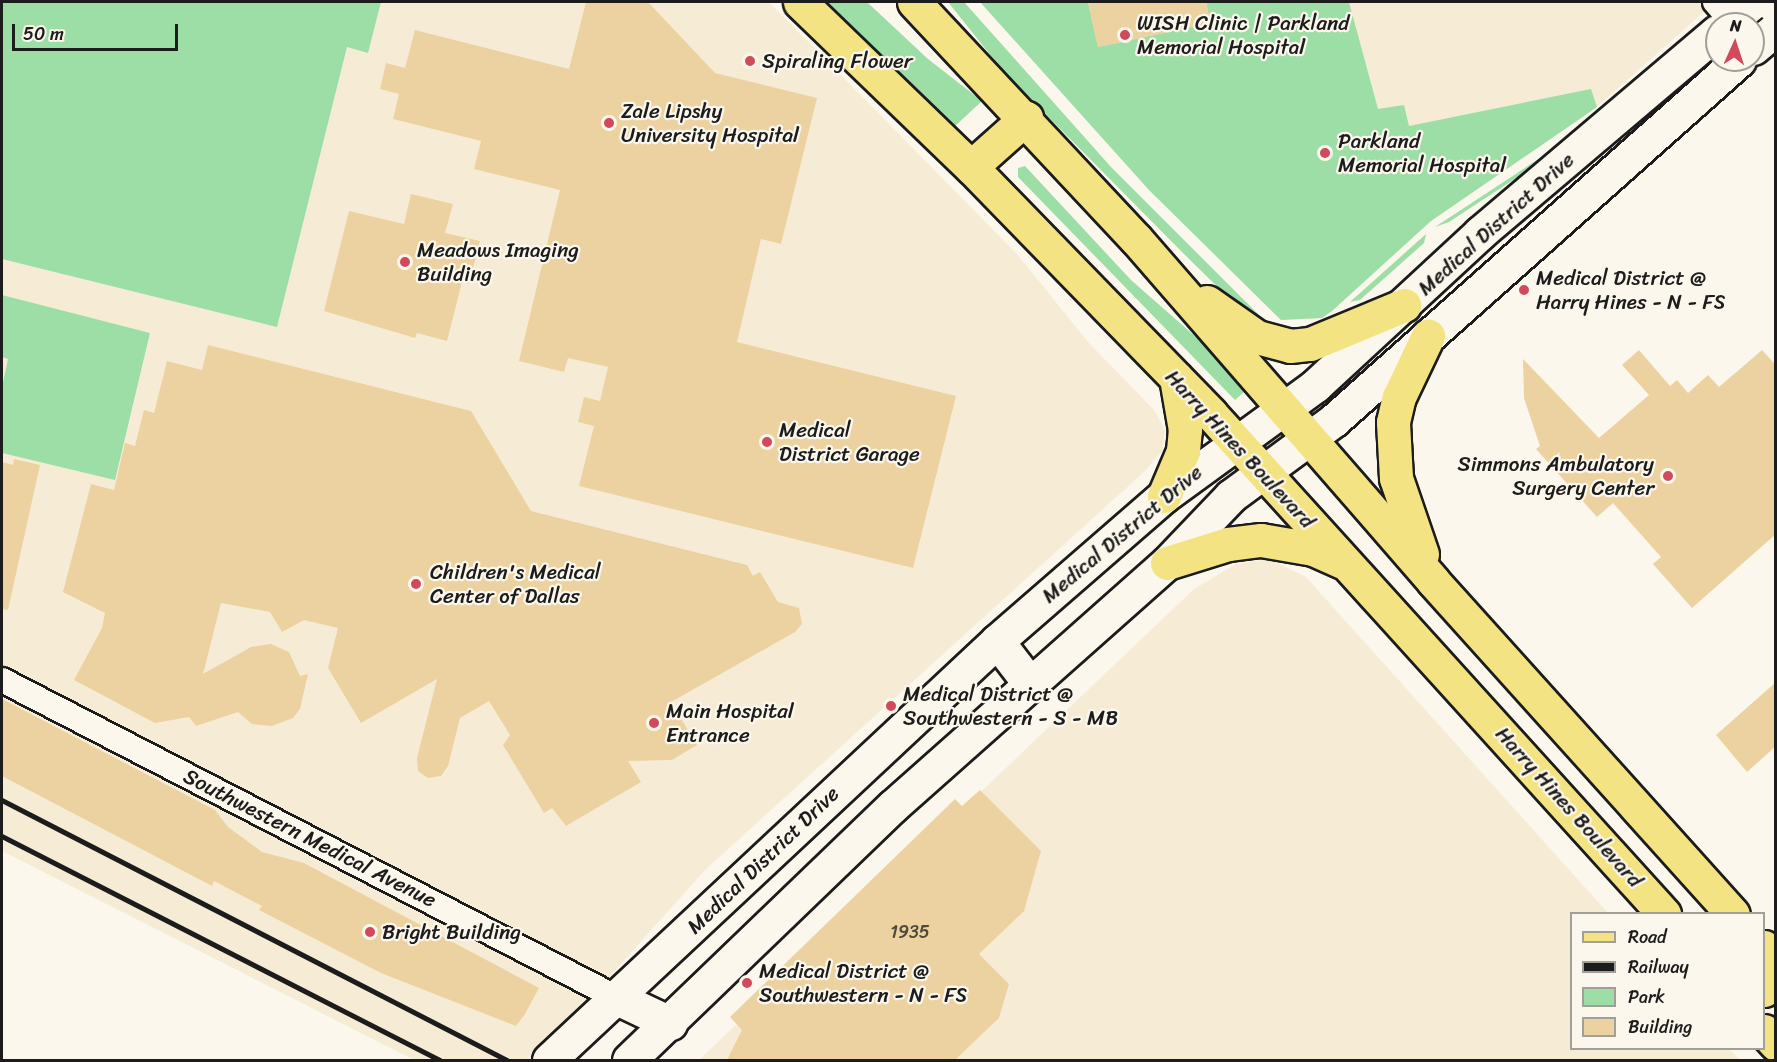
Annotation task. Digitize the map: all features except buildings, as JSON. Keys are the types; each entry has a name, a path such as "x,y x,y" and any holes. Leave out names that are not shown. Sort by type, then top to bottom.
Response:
{"main road":[{"name":"Harry Hines Boulevard","path":"800,2 971,167 1235,440 1344,563 1521,753 1662,912"},
{"path":"914,2 1026,118 1180,289 1312,437 1433,581 1731,912"},
{"name":"Medical District Drive","path":"549,1060 997,641 1164,496 1235,440 1316,385 1480,233 1705,58"},
{"name":"Medical District Drive","path":"629,1060 893,806 1167,563 1231,496 1312,437 1428,336 1705,65"},
{"path":"971,167 1026,118"},
{"path":"1180,289 1226,311 1257,337 1290,346 1310,344 1404,305"},
{"path":"1428,336 1399,397 1392,445 1405,509 1433,581"},
{"path":"1164,496 1178,472 1183,451 1185,430 1176,378"},
{"path":"1167,563 1228,544 1261,540 1313,549 1344,563"},
{"path":"997,641 1030,684"},
{"path":"1521,753 1559,721"},
{"path":"1765,948 1776,961"},
{"path":"1765,989 1776,975"},
{"path":"617,998 670,1023"},
{"path":"1765,1032 1776,1044"}],"street":[{"path":"1764,2 1776,14"},
{"name":"Southwestern Medical Avenue","path":"2,680 617,998"}],"shaded area":[{"path":"2,2 769,2 1017,254 1089,343 1155,411 1165,430 1162,451 1145,471 705,870 535,1060 414,1060 2,851"},
{"name":"Parkland Memorial Hospital","path":"980,2 1715,2 1597,107 1431,221 1332,311 1322,318 1281,320 1149,190"},
{"path":"1269,559 1306,577 1607,912 1570,912 1570,1050 1730,1050 1740,1060 699,1060 1194,589 1236,564"}],"green space":[{"path":"2,2 381,2 368,53 347,47 277,327 2,259"},
{"path":"826,2 867,2 928,59 982,101 954,127"},
{"path":"948,2 964,2 1111,167 1274,330 1244,313 1182,252 1004,72"},
{"name":"Parkland Memorial Hospital","path":"980,2 1088,2 1098,47 1210,23 1206,2 1349,2 1378,109 1404,105 1409,126 1591,89 1597,107 1431,221 1322,318 1281,320 1149,190"},
{"path":"1559,150 1449,222 1435,227 1549,152"},
{"path":"1025,166 1131,280 1197,338 1244,392 1235,400 1018,177 1018,168"},
{"path":"1426,234 1424,243 1360,300 1350,302"},
{"path":"2,295 150,333 115,480 2,453 2,387 8,359 2,357"}],"railway":[{"path":"2,800 507,1060"},
{"path":"2,836 440,1060"}],"place":[{"name":"WISH Clinic | Parkland Memorial Hospital","path":"1125,35"},
{"name":"Spiraling Flower","path":"750,61"},
{"name":"Zale Lipshy University Hospital","path":"609,123"},
{"name":"Parkland Memorial Hospital","path":"1325,153"},
{"name":"Meadows Imaging Building","path":"405,262"},
{"name":"Medical District @ Harry Hines - N - FS","path":"1524,290"},
{"name":"Medical District Garage","path":"767,442"},
{"name":"Simmons Ambulatory Surgery Center","path":"1668,476"},
{"name":"Children's Medical Center of Dallas","path":"416,584"},
{"name":"Medical District @ Southwestern - S - MB","path":"891,706"},
{"name":"Main Hospital Entrance","path":"654,723"},
{"name":"Bright Building","path":"370,932"},
{"name":"Medical District @ Southwestern - N - FS","path":"747,983"}]}
